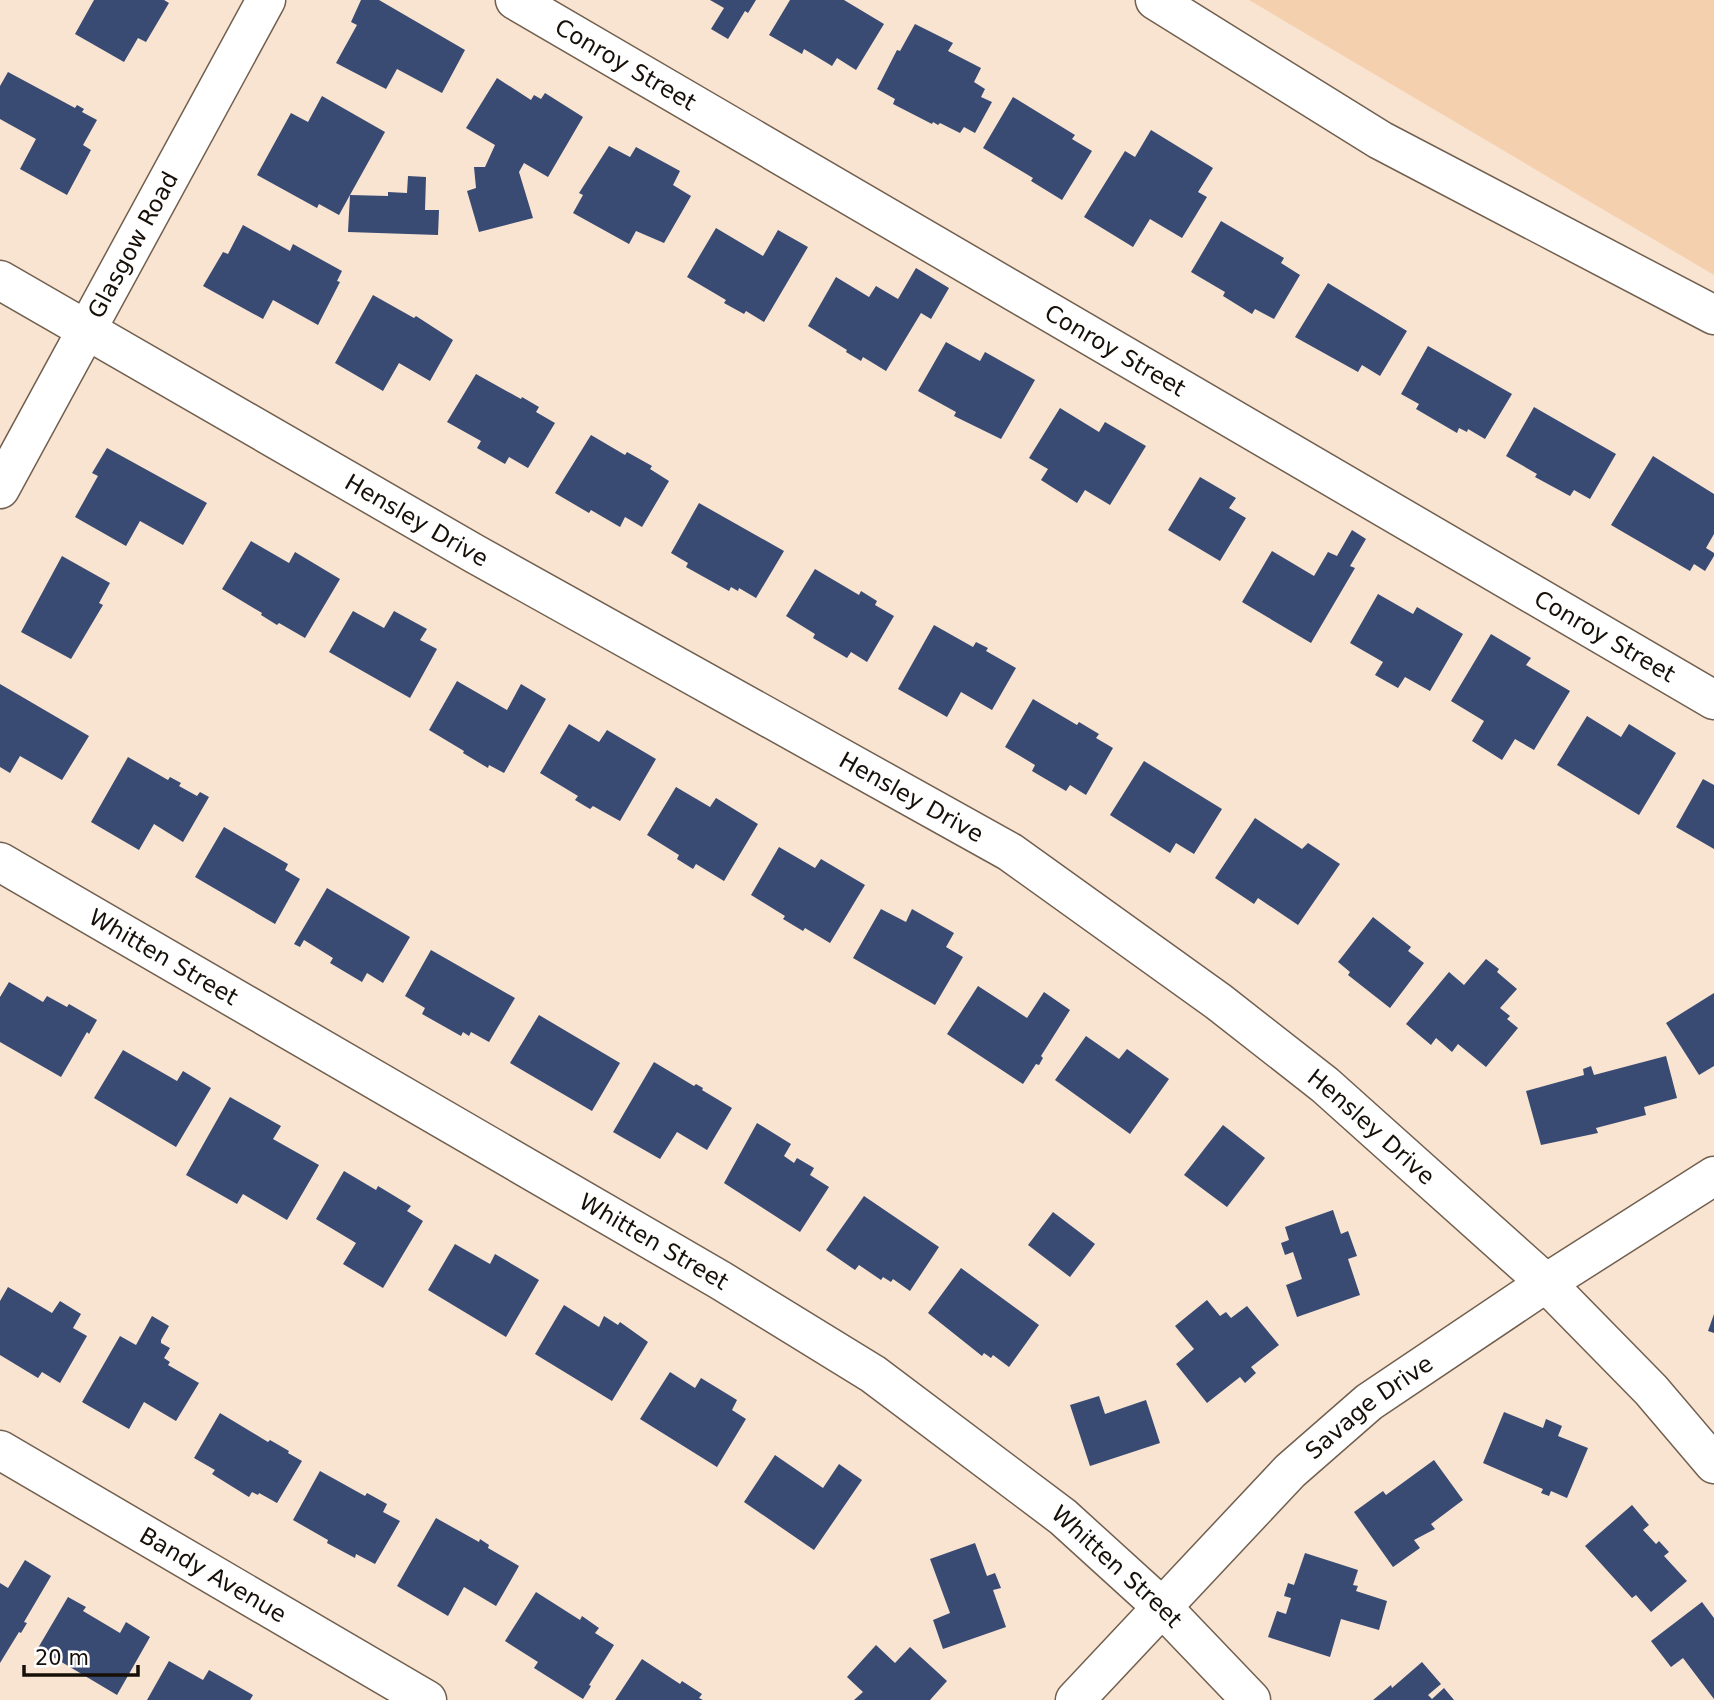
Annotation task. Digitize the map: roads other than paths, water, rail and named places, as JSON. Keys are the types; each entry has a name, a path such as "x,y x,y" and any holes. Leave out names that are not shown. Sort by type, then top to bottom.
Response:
{"street":[{"name":"Glasgow Road","path":"0,489 266,0"},
{"name":"Conroy Street","path":"515,0 1714,700"},
{"path":"1155,0 1380,140 1714,315"},
{"name":"Hensley Drive","path":"0,280 475,554 1010,852 1219,1002 1325,1084 1546,1283 1651,1390 1714,1464"},
{"name":"Whitten Street","path":"0,862 708,1273 873,1374 1063,1517 1162,1607 1251,1700"},
{"name":"Savage Drive","path":"1075,1700 1290,1471 1369,1402 1546,1283 1714,1176"},
{"name":"Bandy Avenue","path":"0,1450 427,1700"}]}
